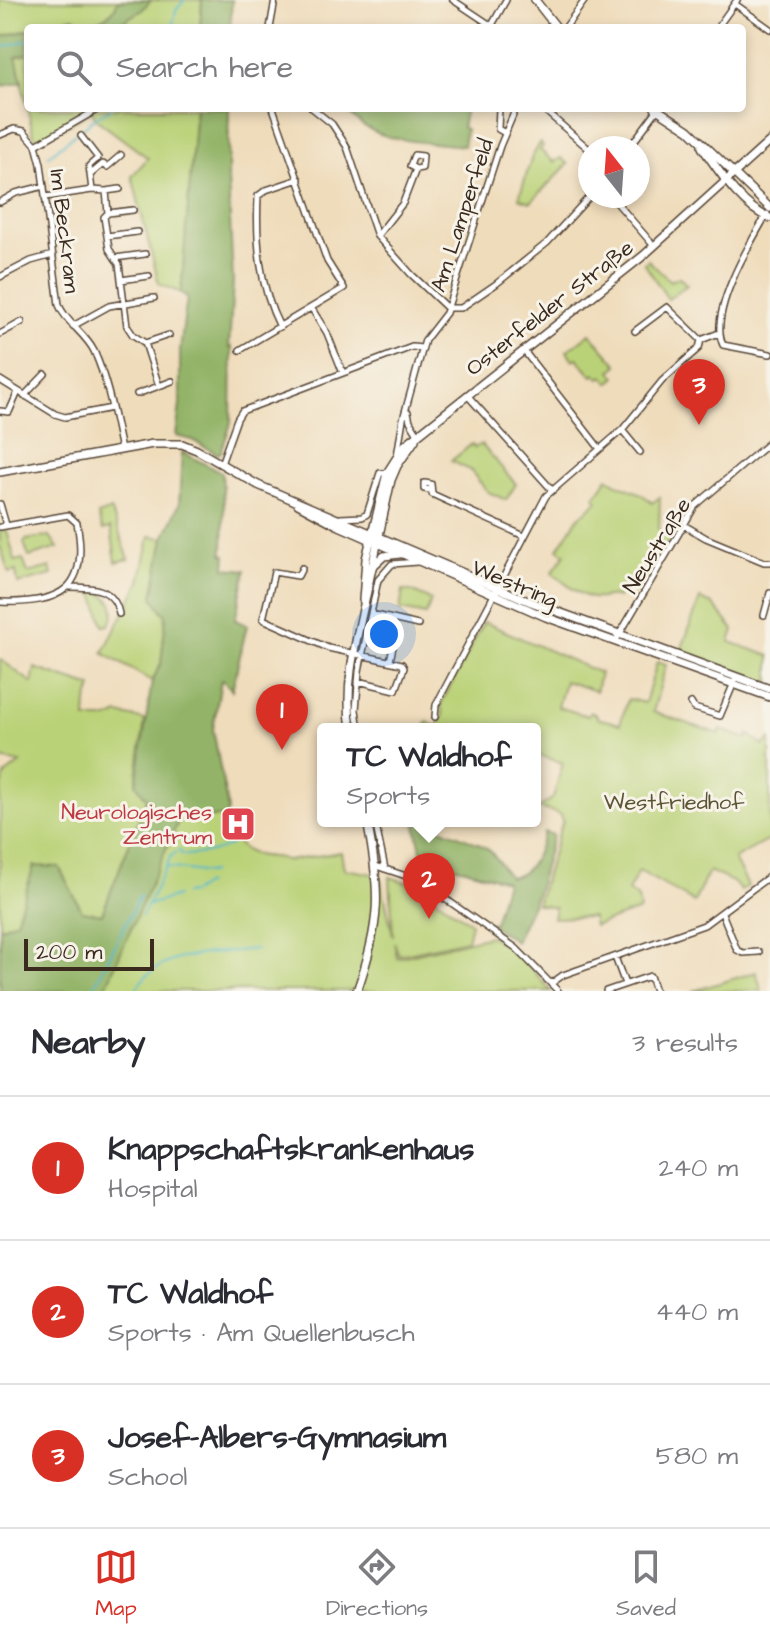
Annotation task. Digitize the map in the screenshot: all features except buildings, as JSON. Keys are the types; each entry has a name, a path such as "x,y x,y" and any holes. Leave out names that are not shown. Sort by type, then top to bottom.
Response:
{"main road":[{"path":"535,0 554,24"},
{"path":"663,112 691,132 730,178 769,213"},
{"name":"Osterfelder Straße","path":"363,600 370,578 378,512 387,473 405,445 654,246 770,141"},
{"name":"Osterfelder Straße","path":"351,723 348,681 358,654 364,572 397,466 418,434"},
{"name":"Westring","path":"121,450 153,444 182,444 252,482 546,617 617,638 770,697"},
{"path":"0,472 121,450"},
{"name":"Westring","path":"289,499 355,525 421,563 495,591"},
{"path":"355,525 367,522 378,512"},
{"path":"371,568 384,556 402,554"},
{"name":"Westring","path":"734,681 770,689"},
{"path":"357,991 373,943 378,904 380,867 369,827"}],"street":[{"path":"271,24 275,0"},
{"path":"453,0 489,24"},
{"path":"495,24 506,0"},
{"path":"568,24 585,0"},
{"path":"720,24 736,2 770,29"},
{"name":"Im Beckram","path":"36,145 93,112"},
{"path":"240,350 344,288 327,261 274,112"},
{"path":"317,112 332,124 347,147 377,236 447,308 461,308 496,284 547,243 579,208"},
{"name":"Am Lamperfeld","path":"499,112 498,129 505,133"},
{"name":"Am Lamperfeld","path":"422,348 444,317 514,112"},
{"path":"547,112 578,140"},
{"path":"637,136 654,112"},
{"name":"Im Beckram","path":"0,135 20,129 36,145 46,197 59,305 92,348 112,408 121,450"},
{"path":"81,136 107,167 121,155"},
{"path":"92,190 89,166 98,158"},
{"path":"90,174 103,164"},
{"path":"377,236 399,211 416,169"},
{"path":"280,327 269,306 262,282 258,196 266,190 299,179"},
{"path":"0,202 16,193 44,186"},
{"path":"46,197 120,189"},
{"path":"106,191 108,213"},
{"path":"621,208 654,246"},
{"path":"133,210 108,213 104,217 109,249 121,280 129,331 145,343 159,386"},
{"path":"769,213 741,263 719,320 719,333 725,347 770,354"},
{"path":"107,236 137,232"},
{"path":"115,258 145,254"},
{"path":"0,277 31,261 53,255"},
{"path":"121,280 149,276"},
{"path":"73,326 109,306 154,298"},
{"path":"635,331 667,307 701,340"},
{"path":"312,309 327,333 343,373"},
{"path":"0,334 22,322"},
{"path":"701,340 719,333"},
{"path":"145,343 169,335"},
{"path":"435,717 436,705 524,536 552,490 622,430 662,381 699,348 701,340"},
{"path":"219,463 242,411 412,347 422,348 396,450 397,457"},
{"path":"524,351 600,449"},
{"path":"0,411 9,412 21,394 45,374"},
{"path":"0,380 65,417 112,408"},
{"path":"137,394 172,381"},
{"path":"467,395 552,490"},
{"path":"408,411 418,434"},
{"path":"622,430 640,452"},
{"name":"Neustraße","path":"617,638 695,506 770,442"},
{"name":"Osterfelder Straße","path":"340,518 367,514 378,476 381,472 387,473"},
{"path":"430,490 432,494 524,536"},
{"path":"0,504 3,526 63,515 73,517 79,534 79,560 69,587"},
{"path":"682,524 706,538 770,562"},
{"path":"377,587 380,576 392,564 404,561 421,563"},
{"path":"302,568 298,576 274,572 263,619 328,648 402,664 404,668 396,690 358,681"},
{"path":"370,578 377,587"},
{"path":"0,602 49,600 69,587 93,587 113,598 119,614"},
{"name":"Osterfelder Straße","path":"357,723 352,712 358,681 358,654 377,587"},
{"path":"764,615 770,593"},
{"path":"371,614 418,625"},
{"path":"390,661 395,637"},
{"path":"691,703 694,708 720,716 734,681"},
{"path":"376,827 380,867 412,878 450,902 516,948 558,991"},
{"path":"552,983 563,975 704,925 770,876"},
{"path":"722,913 737,950 743,953 759,952"},
{"path":"615,957 625,984"},
{"path":"606,991 650,976 655,991"}],"green space":[{"path":"0,0 118,0 109,14 93,22 82,24 74,17 48,24 24,24 24,31 0,37"},
{"path":"118,0 151,0 142,10 119,24 82,24 104,18"},
{"path":"152,0 202,0 200,24 121,24"},
{"path":"202,0 232,0 230,24 200,24"},
{"path":"74,17 82,24 49,24"},
{"path":"24,31 24,55 16,57 22,82 4,86 0,80 0,37"},
{"path":"24,55 24,93 16,57"},
{"path":"28,112 90,112 38,142"},
{"path":"93,112 196,112 181,293 159,284 132,176 148,158 97,120"},
{"path":"196,112 229,112 228,178 233,281 229,348 232,347 231,423 218,454 192,440 176,436 180,405 180,350 187,297 181,293"},
{"path":"348,112 465,112 462,128 466,129 463,146 398,139 369,129"},
{"path":"540,143 543,146 540,150 554,162 561,158 568,164 531,202 519,198 532,157"},
{"path":"648,260 670,281 679,277 687,285 668,299 644,263"},
{"path":"590,333 618,365 611,371 616,377 609,383 603,376 593,376 567,351"},
{"path":"472,444 475,448 481,444 516,484 506,500 488,492 470,470 451,461"},
{"path":"182,452 222,473 225,568 246,570 235,620 247,625 232,690 221,680 213,729 228,810 226,817 180,817 104,991 0,991 0,928 16,921 34,866 59,867 82,911 102,914 147,799 136,784 152,681 161,664 166,616 153,597 164,538 179,505"},
{"path":"608,478 652,503 660,497 659,531 670,538 639,593 625,585 618,598 592,598 576,591 552,573 565,554 558,549 578,518 598,501 595,497"},
{"path":"111,510 129,559 116,562 111,528 103,530 98,515"},
{"path":"7,530 15,561 23,559 28,573 50,567 52,575 18,584 16,571 9,573 0,546 0,531"},
{"path":"50,536 58,548 29,557 24,543 26,540"},
{"path":"150,536 164,538 153,597 166,616 161,664 152,681 103,653 140,582"},
{"path":"93,590 105,595 112,603 114,613 109,625 104,626"},
{"path":"403,591 411,591 431,600 426,615 400,610"},
{"path":"700,599 713,604 734,630 730,642 770,656 770,683 681,651"},
{"name":"Westfriedhof","path":"484,622 600,673 596,691 565,681 558,707 588,716 590,712 597,718 620,724 628,699 645,703 657,662 666,665 653,712 719,734 721,730 747,739 749,734 763,746 770,739 770,839 734,859 748,886 741,891 733,882 709,871 694,902 639,871 628,891 638,898 640,910 594,926 592,917 553,918 555,908 537,904 563,820 560,814 541,807 553,798 563,763 541,756 541,723 439,723 443,715 441,704"},
{"path":"0,659 32,683 35,668 92,687 86,719 108,719 119,714 145,720 136,783 147,798 102,914 82,911 59,867 16,921 0,928 0,796 5,775 20,763 0,759"},
{"path":"180,817 226,817 236,841 245,850 257,855 287,861 341,852 344,869 380,875 393,936 390,877 418,886 471,923 467,940 399,955 394,942 397,958 490,936 516,951 551,991 100,991"},
{"path":"416,827 437,827 484,847 493,854 509,877 517,876 528,867 537,854 544,832 553,835 536,896 515,941 489,923 494,923 506,881 433,860 427,880"},
{"path":"756,972 762,991 693,991"}],"waterway":[{"path":"173,24 176,10 185,0"},
{"path":"0,48 24,41"},
{"path":"48,156 105,112"},
{"path":"142,916 171,856 180,850 182,855 211,852 237,841"},
{"path":"166,867 212,872"},
{"path":"184,894 192,893 206,884"},
{"path":"92,991 140,895"},
{"path":"148,905 177,896"},
{"path":"135,991 157,968 172,961 188,956 256,949"}],"place":[{"name":"Josef-Albers-Gymnasium","path":"699,425"},
{"name":"Knappschaftskrankenhaus","path":"282,750"},
{"name":"Neurologisches Zentrum","path":"238,824"},
{"name":"TC Waldhof","path":"429,919"}]}
